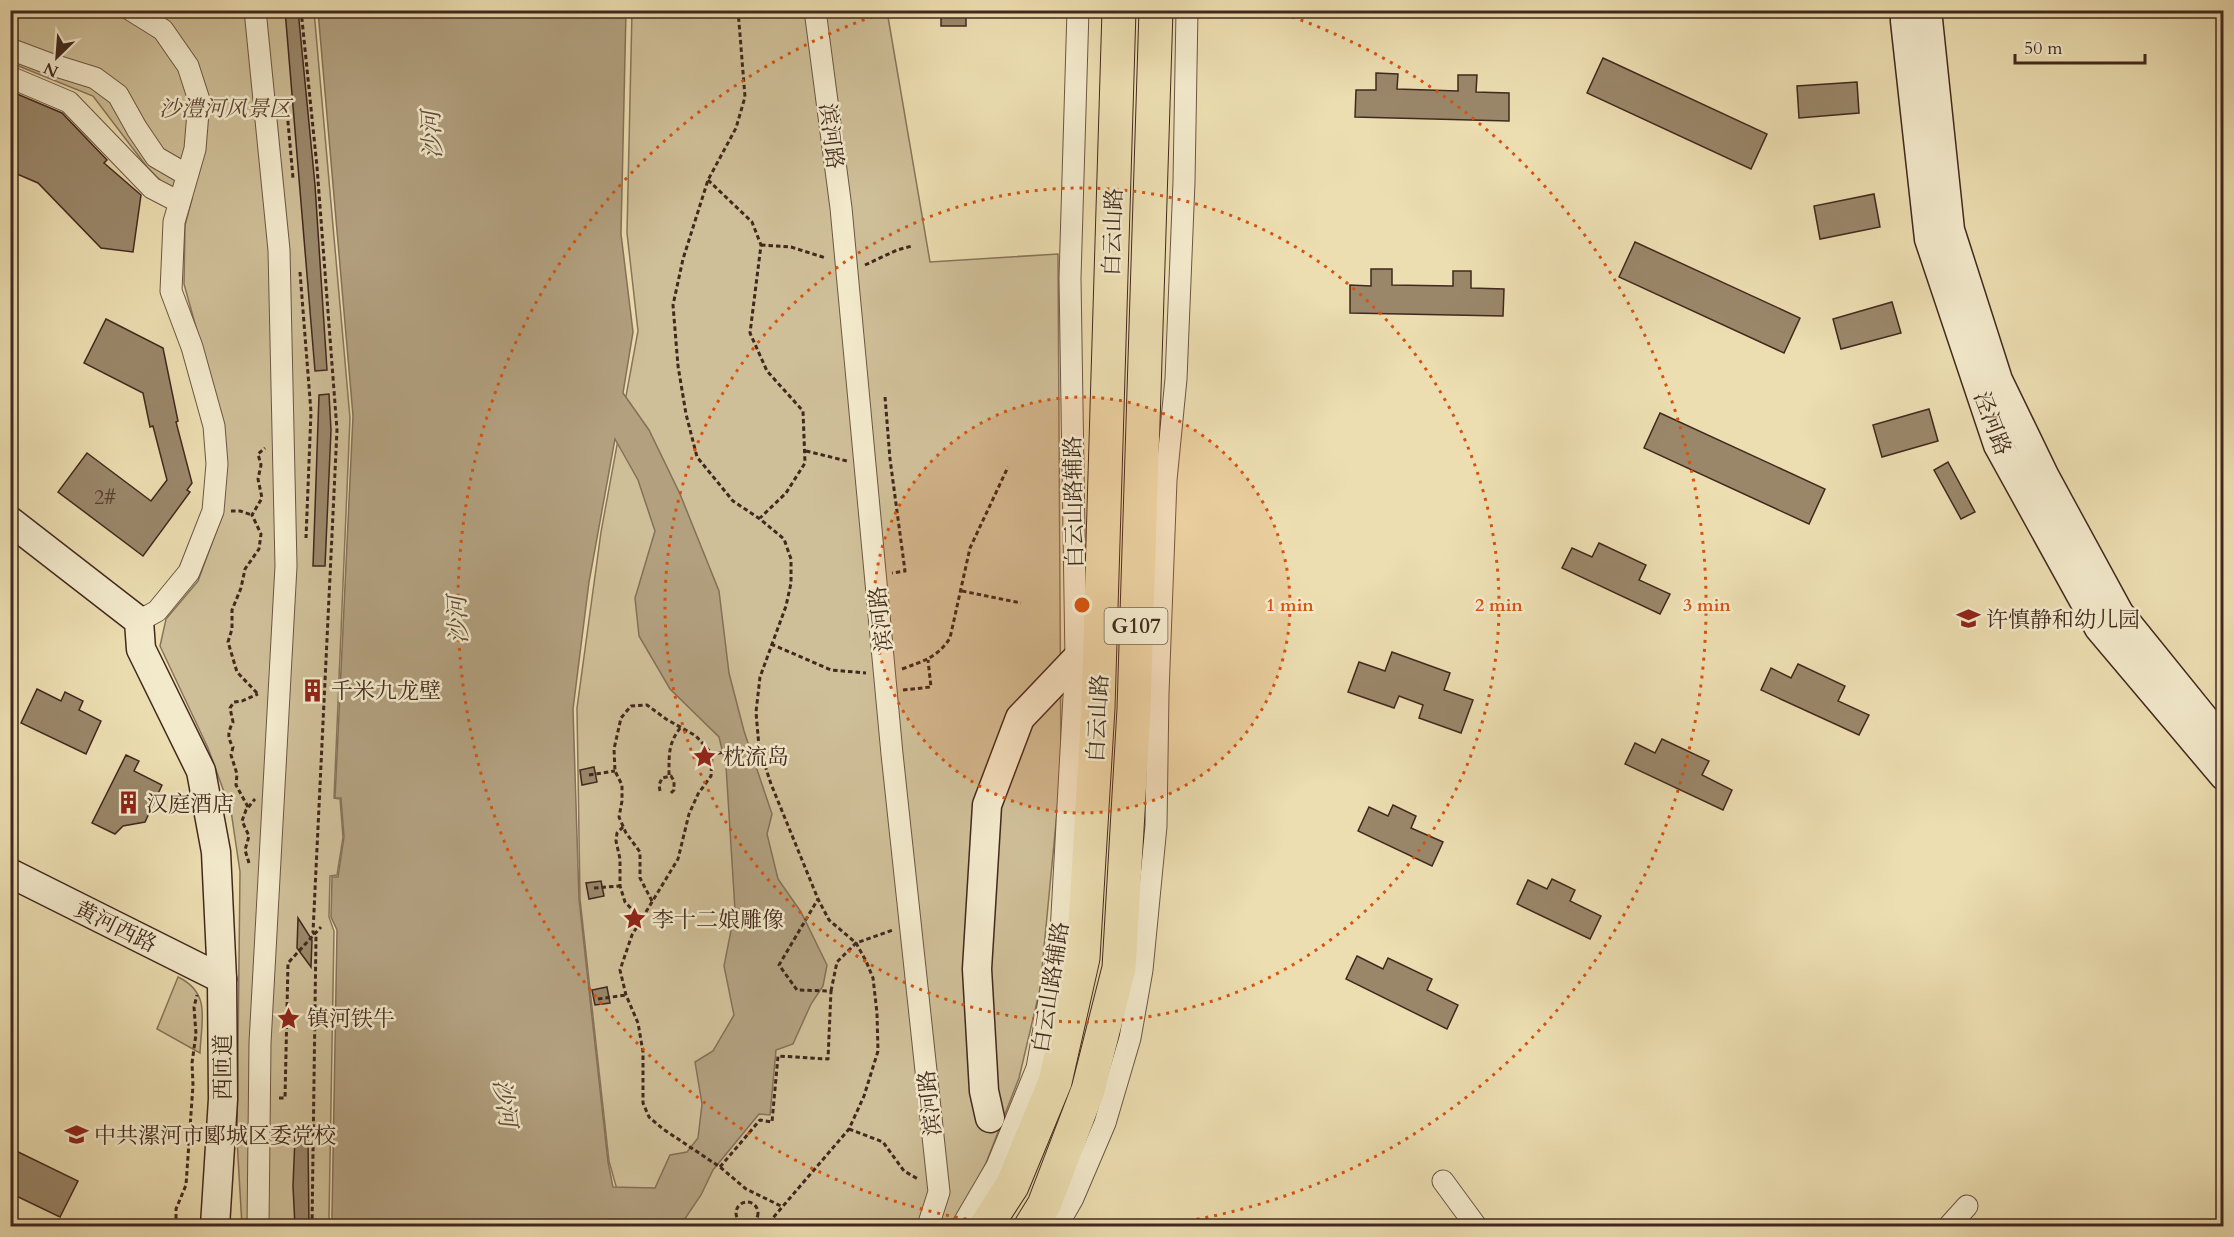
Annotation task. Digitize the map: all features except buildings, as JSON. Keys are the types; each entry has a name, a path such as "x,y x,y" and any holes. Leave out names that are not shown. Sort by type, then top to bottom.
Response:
{"highway":[{"name":"白云山路","path":"986,1227 1012,1186 1055,1082 1083,958 1098,708 1119,10"},
{"name":"白云山路","path":"1031,1227 1044,1205 1088,1090 1119,968 1134,709 1156,10"}],"street":[{"path":"10,521 139,621 156,611 189,572 213,511 217,464 214,426 192,347 171,291 174,222 195,149 199,100 188,66 163,30 131,10"},
{"path":"255,10 279,250 286,566 260,1042 258,1227"},
{"name":"滨河路","path":"815,10 841,208 909,924 939,1192 928,1227"},
{"name":"白云山路辅路","path":"962,1227 997,1166 1036,1068 1061,933 1076,660 1070,278 1078,10"},
{"path":"1057,1227 1073,1198 1105,1123 1130,1038 1142,970 1156,826 1158,693 1166,480 1176,379 1188,10"},
{"name":"泾河路","path":"1905,10 1929,239 1998,446 2099,628 2223,776"},
{"name":"泾河路","path":"1927,10 1950,231 1998,380 2045,477 2119,613 2223,743"},
{"path":"10,49 95,78 118,95 156,157 187,175"},
{"path":"10,77 69,102 152,188 180,202"},
{"name":"西匝道","path":"139,621 141,649 201,771 216,852 222,979 223,1099 215,1227"},
{"path":"990,1118 984,1091 977,969 987,805 1020,718 1100,634"},
{"name":"黄河西路","path":"10,873 222,979"},
{"path":"1443,1181 1476,1227"},
{"path":"1949,1227 1967,1206"}],"path":[{"path":"301,10 317,168 337,430 313,932 315,934 312,1227"},
{"path":"738,10 745,97 736,128 708,180 683,259 673,305 680,376 686,414 697,457 733,501 784,539 791,559 791,583 786,606 760,677 756,712 759,747 771,783 818,898 829,920 856,944 873,978 878,1051 864,1096 849,1129 766,1227"},
{"path":"708,180 752,222 761,245 750,333 766,371 803,411 805,463 786,493 760,519"},
{"path":"300,272 311,411 306,542"},
{"path":"875,574 905,572 890,459 885,397"},
{"path":"279,704 257,693 237,672 228,642 232,629 232,610 241,588 245,569 259,549 261,534 252,515 262,498 258,479 261,465 258,454 278,439 283,430"},
{"path":"886,683 928,660 942,650 950,638 970,548 1008,467"},
{"path":"962,591 1021,603"},
{"path":"771,644 831,670 886,683 930,687 928,660"},
{"path":"249,807 236,784 237,774 231,755 233,747 228,733 233,722 230,708 234,702 242,701 257,693"},
{"path":"652,902 640,878 640,852 623,826 620,817 622,785 615,771 614,749 621,718 631,706 647,705 696,736 712,754 711,776 698,794 689,814 678,859 642,920 632,935 620,970 626,995 638,1023 643,1052 643,1103 650,1117 663,1129 720,1167 746,1189 783,1207"},
{"path":"669,795 674,790 674,781 669,775 672,739 681,728"},
{"path":"712,754 759,747"},
{"path":"589,776 615,771"},
{"path":"660,791 659,785 662,778 669,775"},
{"path":"623,826 617,832 616,841 620,859 620,886 625,902 642,920"},
{"path":"594,888 620,886"},
{"path":"818,898 779,965 796,990 831,991"},
{"path":"720,1167 760,1120 772,1122 778,1056 828,1059 831,991 837,962 856,944 909,924"},
{"path":"285,1098 288,963 321,927"},
{"path":"176,1227 176,1209 186,1185 193,1085 192,1063 196,1034 194,1006 197,995"},
{"path":"598,999 626,995"},
{"path":"849,1129 883,1142 904,1171 939,1192"},
{"path":"752,1203 754,1193"},
{"path":"745,1202 752,1203 757,1208 758,1218 749,1224 742,1223 737,1217 737,1210 745,1202"}],"green space":[{"name":"沙澧河风景区","path":"10,11 314,11 350,418 334,798 340,799 343,837 337,875 330,876 329,917 334,931 329,1218 331,1226 242,1226 237,1140 240,872 231,811 208,748 160,646 166,619 198,581 223,513 199,338 184,284 185,225 192,199 169,189 147,167 93,96 11,63"},
{"path":"632,11 887,11 930,262 1058,254 1061,771 1040,989 1019,1078 986,1163 953,1226 627,1226 609,1161 580,899 577,708 601,532 638,331 627,233"},
{"path":"178,977 196,991 200,1000 202,1020 200,1053 157,1029"}],"water":[{"name":"沙河","path":"318,11 626,11 621,234 633,332 623,393 649,430 680,494 719,591 729,673 744,731 772,814 767,834 778,879 801,912 827,965 823,986 811,1004 793,1044 776,1050 770,1115 759,1114 713,1170 701,1195 680,1226 334,1226 332,1217 337,930 331,917 332,877 338,877 344,837 341,798 335,798 353,416","holes":["615,439 638,480 655,531 635,598 639,636 670,689 719,737 726,766 735,910 724,966 734,1015 713,1051 695,1062 702,1104 698,1138 687,1152 670,1155 655,1188 613,1187 608,1162 579,899 573,709 589,582"]}],"place":[{"name":"许慎静和幼儿园","path":"1968,619"},
{"name":"千米九龙壁","path":"313,690"},
{"name":"枕流岛","path":"705,756"},
{"name":"汉庭酒店","path":"128,803"},
{"name":"李十二娘雕像","path":"634,919"},
{"name":"镇河铁牛","path":"289,1018"},
{"name":"中共漯河市郾城区委党校","path":"76,1135"}]}
